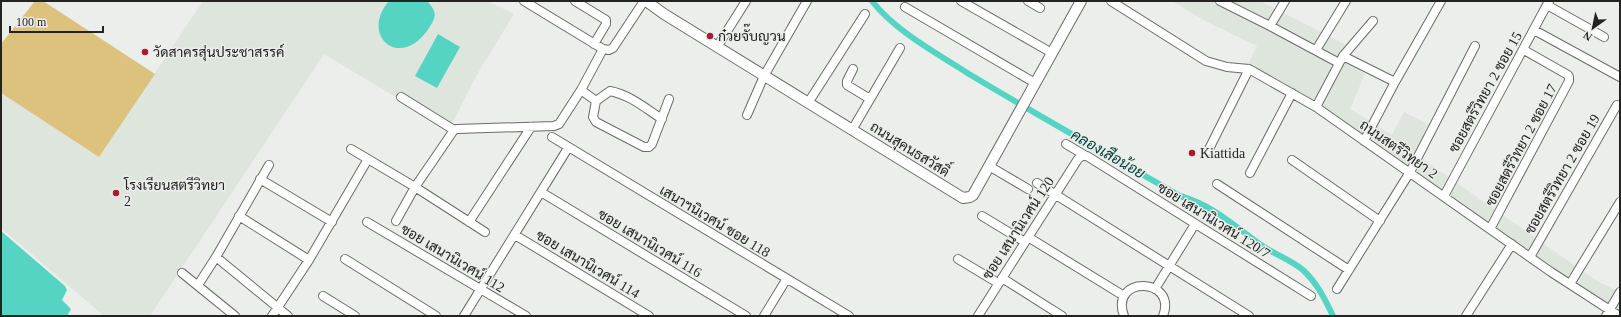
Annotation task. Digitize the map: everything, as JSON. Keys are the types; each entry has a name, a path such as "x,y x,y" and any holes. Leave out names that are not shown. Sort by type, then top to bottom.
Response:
{"main road":[{"name":"ถนนสุคนธสวัสดิ์","path":"645,1 963,198 970,197 973,194 1081,1"}],"street":[{"path":"524,1 594,44 603,49 609,50 613,48 645,1"},
{"path":"575,1 606,20 606,24 594,44"},
{"path":"717,47 746,1"},
{"path":"747,115 764,76 807,1"},
{"path":"961,1 1052,53"},
{"path":"1028,1 1040,8"},
{"path":"1111,1 1206,61 1227,67 1249,69 1208,151"},
{"path":"1270,26 1285,1"},
{"path":"1316,50 1346,1"},
{"path":"1364,141 1395,82 1441,1"},
{"path":"1223,2 1316,50 1395,82"},
{"path":"1548,3 1604,37"},
{"name":"ซอยสตรีวิทยา 2 ซอย 15","path":"1444,196 1548,3"},
{"path":"905,7 1036,83"},
{"path":"808,103 864,14"},
{"path":"1316,107 1341,60 1373,21"},
{"path":"1534,30 1620,77"},
{"path":"1337,289 1410,172 1475,46"},
{"path":"852,130 900,48"},
{"path":"401,97 454,130 554,126 559,124 581,90 603,49"},
{"name":"ซอยสตรีวิทยา 2 ซอย 17","path":"1490,229 1570,79 1568,75 1524,50"},
{"path":"853,69 847,80 847,85 870,99"},
{"name":"ถนนสตรีวิทยา 2","path":"1249,69 1316,107 1570,284 1608,313 1619,316"},
{"path":"581,90 596,101"},
{"path":"662,119 627,96 610,91 596,101 593,117 596,122 644,147 649,147 652,144 662,119 669,99"},
{"path":"1250,173 1292,93"},
{"name":"ซอยสตรีวิทยา 2 ซอย 19","path":"1530,257 1617,105"},
{"path":"469,222 530,126"},
{"path":"396,221 415,187 454,130"},
{"name":"เสนาฯนิเวศน์ ซอย 118","path":"552,137 786,280 849,316"},
{"name":"ซอย เสนานิเวศน์ 120/7","path":"1066,144 1310,296"},
{"path":"464,316 568,148"},
{"path":"351,149 415,187 485,232"},
{"name":"ซอย เสนานิเวศน์ 120","path":"978,316 1078,159 1084,156"},
{"path":"272,316 309,260 368,159"},
{"path":"1292,160 1380,221"},
{"path":"198,285 216,257 269,165"},
{"path":"989,166 1028,190"},
{"path":"260,179 332,222"},
{"path":"1037,183 1249,316"},
{"path":"1218,184 1349,270"},
{"name":"ซอย เสนานิเวศน์ 116","path":"541,192 746,316"},
{"path":"1570,284 1620,202"},
{"path":"239,216 309,260"},
{"path":"982,216 1124,296"},
{"name":"ซอย เสนานิเวศน์ 112","path":"367,222 526,316"},
{"path":"1155,289 1195,224"},
{"name":"ซอย เสนานิเวศน์ 114","path":"515,235 649,316"},
{"path":"1466,316 1512,244"},
{"path":"216,257 288,316"},
{"path":"345,259 436,316"},
{"path":"958,259 1062,316"},
{"path":"182,273 235,316"},
{"path":"764,316 786,280"},
{"path":"1124,316 1122,309 1124,296 1132,288 1138,286 1150,286 1155,289 1164,300 1165,310 1162,316"},
{"path":"1608,313 1620,292"},
{"path":"323,296 355,316"}],"shaded area":[{"path":"35,1 43,1 155,74 99,157 1,93 1,44"},
{"name":"โรงเรียนสตรีวิทยา 2","path":"203,1 487,1 514,14 479,71 449,129 324,54 150,316 104,316 1,228 1,93 99,157"},
{"path":"389,1 427,1 433,8 435,17 429,28 418,41 406,47 396,48 387,44 381,36 379,26 381,14"},
{"path":"1172,1 1260,1 1354,49 1346,62 1365,74 1350,109 1392,135 1404,112 1428,124 1414,153 1597,281 1620,292 1620,312 1576,284 1354,129 1248,64 1257,46 1205,21"},
{"path":"438,34 460,47 437,88 415,76"},
{"path":"1,231 65,286 67,290 62,300 71,309 67,316 1,316"}],"waterway":[{"name":"คลองเสือน้อย","path":"872,1 892,22 905,32 969,74 1180,196 1203,205 1232,223 1261,245 1298,266 1317,286 1333,316"}],"place":[{"name":"ก๋วยจั๊บญวน","path":"710,36"},
{"name":"วัดสาครสุ่นประชาสรรค์","path":"145,52"},
{"name":"Kiattida","path":"1192,153"},
{"name":"โรงเรียนสตรีวิทยา 2","path":"116,193"}]}
